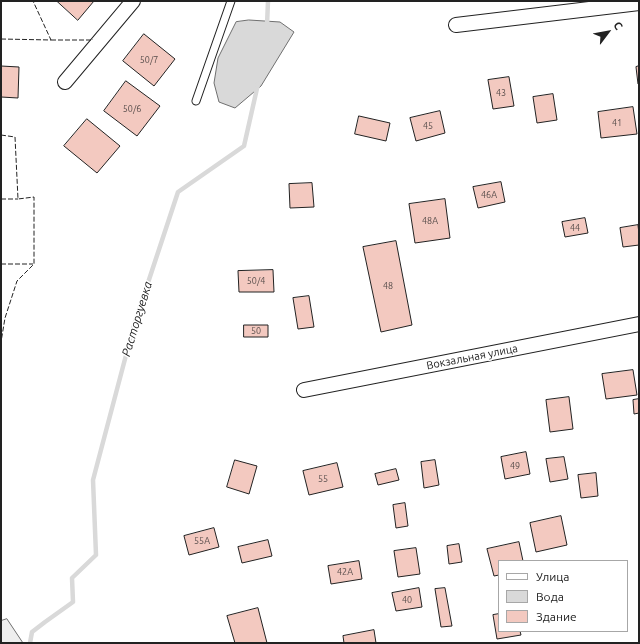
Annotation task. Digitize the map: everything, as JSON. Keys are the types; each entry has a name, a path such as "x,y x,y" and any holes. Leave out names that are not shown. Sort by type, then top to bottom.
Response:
{"street":[{"path":"64,82 132,1"},
{"path":"456,25 639,3"},
{"name":"Вокзальная улица","path":"304,390 639,324"}],"lane":[{"path":"196,101 231,1"}],"shaded area":[{"path":"7,619 23,643 1,643 1,621"}],"water":[{"path":"249,20 280,22 294,32 261,86 235,108 219,102 214,83 218,58 236,22"}],"building":[{"path":"57,1 94,1 78,20"},
{"path":"144,34 175,59 154,86 123,61"},
{"path":"1,66 19,67 18,98 1,97"},
{"path":"639,66 639,84 638,84 636,67"},
{"path":"509,77 514,106 493,109 488,80"},
{"path":"126,81 160,106 137,136 104,111"},
{"path":"553,94 557,120 537,123 533,97"},
{"path":"633,107 637,134 601,138 598,112"},
{"path":"440,111 445,133 416,141 410,118"},
{"path":"359,116 390,123 386,141 355,134"},
{"path":"87,119 120,146 97,173 64,146"},
{"path":"501,182 505,202 478,208 473,187"},
{"path":"312,183 314,207 290,208 289,184"},
{"path":"445,199 450,238 415,243 409,204"},
{"path":"585,218 588,233 565,237 562,222"},
{"path":"638,225 639,245 623,247 620,228"},
{"path":"396,241 412,325 381,332 363,247"},
{"path":"273,270 274,292 239,292 238,271"},
{"path":"309,296 314,327 298,329 293,298"},
{"path":"244,325 268,325 268,337 244,337"},
{"path":"633,370 637,395 606,399 602,374"},
{"path":"569,397 573,429 550,432 546,400"},
{"path":"639,399 639,413 634,414 633,400"},
{"path":"526,452 530,474 505,479 501,457"},
{"path":"564,457 568,479 550,482 546,459"},
{"path":"235,460 257,466 249,494 227,487"},
{"path":"435,460 439,485 424,488 421,462"},
{"path":"337,463 343,487 309,495 303,471"},
{"path":"396,469 399,480 378,485 375,474"},
{"path":"596,473 598,496 581,498 578,475"},
{"path":"405,503 408,526 396,528 393,505"},
{"path":"561,516 567,545 536,552 530,523"},
{"path":"214,528 219,547 189,555 184,536"},
{"path":"268,540 272,556 242,563 238,547"},
{"path":"519,542 523,560 498,560 498,575 494,576 487,549"},
{"path":"459,544 462,562 449,564 447,546"},
{"path":"416,548 420,574 398,577 394,551"},
{"path":"359,561 362,579 331,584 328,566"},
{"path":"419,588 422,607 396,611 392,593"},
{"path":"445,588 452,626 441,627 435,589"},
{"path":"258,608 267,643 235,643 227,616"},
{"path":"498,614 498,632 520,632 521,635 497,639 493,615"},
{"path":"374,630 376,643 344,643 343,636"}],"waterway":[{"name":"Расторгуевка","path":"267,25 268,1"},
{"name":"Расторгуевка","path":"30,643 32,632 73,602 72,578 96,555 93,480 134,325 178,192 244,146 258,84"}],"fence":[{"path":"1,39 51,40 33,1"},
{"path":"51,40 93,39"},
{"path":"1,135 15,137 18,199 34,197 34,264 17,281 5,318 1,342"},
{"path":"1,199 18,199"},
{"path":"1,264 33,264"}]}
